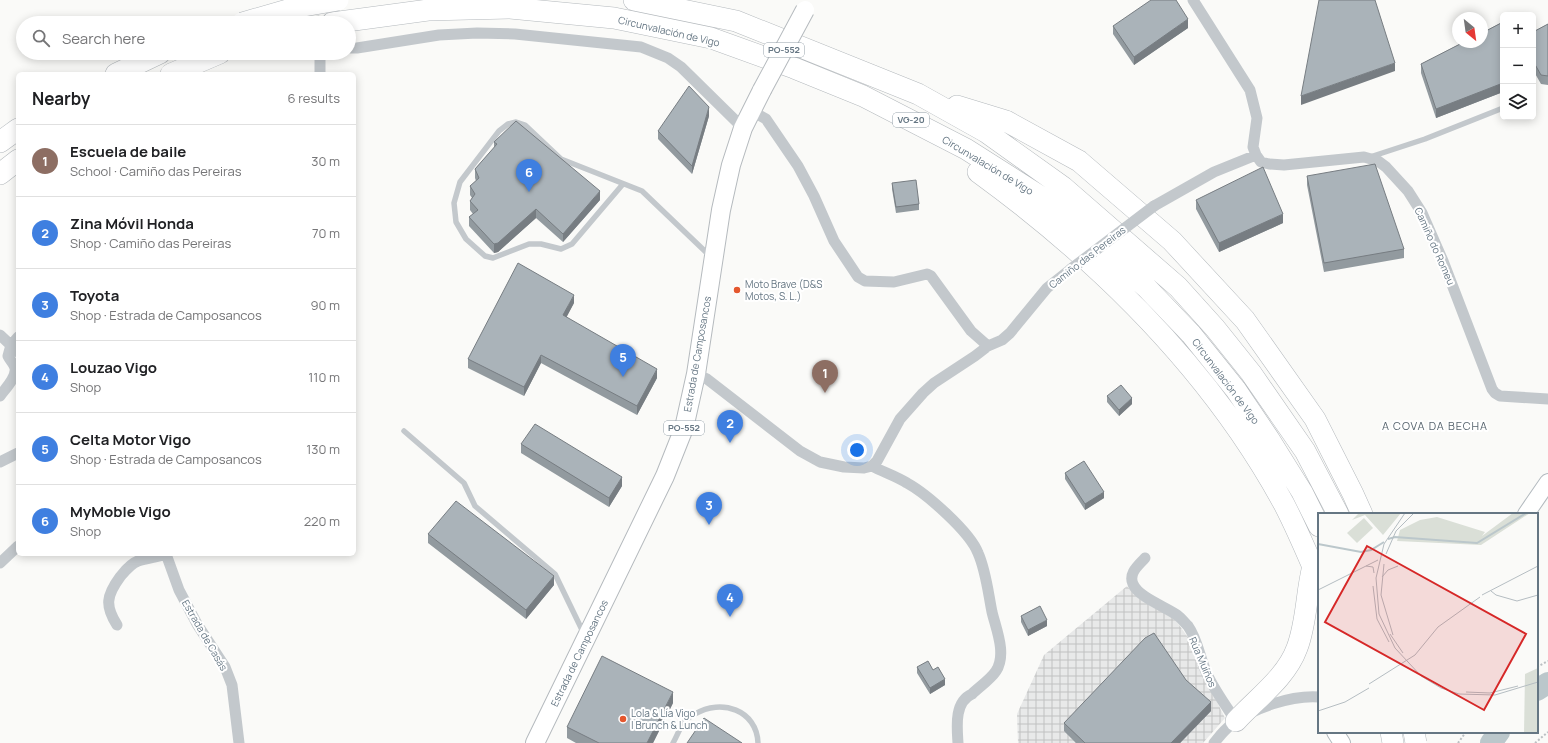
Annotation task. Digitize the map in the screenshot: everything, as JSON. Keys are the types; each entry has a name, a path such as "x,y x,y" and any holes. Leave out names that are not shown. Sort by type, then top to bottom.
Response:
{"highway":[{"path":"266,16 298,7 338,0"},
{"name":"VG-20","path":"634,0 736,21 918,94 986,132 1063,187 1178,287 1215,328 1255,379 1305,451 1337,513"},
{"name":"Circunvalación de Vigo","path":"356,20 428,10 510,8 614,18 711,38 794,68 863,96 966,149 1046,200 1146,287 1191,334 1236,390 1273,445 1302,492 1318,524"},
{"path":"120,72 145,60"},
{"path":"176,72 204,60"},
{"path":"918,94 1006,121 1079,161 1172,241 1245,320 1315,419 1362,513"},
{"path":"863,96 876,110 957,156 1021,203 1094,266 1158,330 1203,383 1243,438 1284,505 1316,574 1309,580 1303,627 1297,648 1287,668 1236,721"},
{"path":"0,142 16,130"},
{"path":"0,174 16,162"},
{"path":"1391,733 1393,743"},
{"path":"1414,733 1415,743"}],"main road":[{"name":"Estrada de Camposancos","path":"535,743 666,476 684,428 696,374 720,210 731,165 743,128 808,5"},
{"path":"1527,513 1548,482"},
{"path":"1336,733 1342,743"},
{"path":"1415,743 1421,733"}],"street":[{"path":"1193,0 1250,90 1257,118 1253,147 1256,155"},
{"path":"356,48 439,35 478,33 515,34 641,47 668,58 681,68 743,128"},
{"path":"320,60 320,72"},
{"path":"752,111 766,119 798,166 814,196 834,241 858,277 864,281 894,282 927,274 931,276 971,331 988,346"},
{"name":"Camiño do Romeu","path":"1256,155 1261,162 1284,166 1364,157 1378,161 1386,167 1408,191 1422,213 1443,261 1495,394 1500,396 1548,399"},
{"name":"Camiño das Pereiras","path":"872,466 877,461 900,419 924,393 934,383 988,346 1002,340 1010,333 1047,288 1154,206 1214,172 1256,155"},
{"path":"0,335 16,345 8,356 15,367 15,372 0,396"},
{"path":"696,374 707,379 800,451 820,462 844,467 864,468 872,466 907,482 927,497 971,540 978,551 982,563 998,635 1000,662 996,671 972,694 967,696 961,706 956,722 958,743"},
{"path":"0,462 16,454"},
{"path":"0,563 16,548"},
{"path":"117,626 111,617 108,605 109,595 112,588 130,566 138,561 158,556"},
{"name":"Estrada de Casás","path":"167,556 180,590 197,624 225,667 232,685 238,743"},
{"name":"Rúa Muíños","path":"1145,558 1134,569 1132,584 1153,601 1177,615 1188,627 1198,645 1206,672 1214,688 1236,721"},
{"path":"1214,743 1224,731 1236,721 1269,705 1310,696 1318,697"}],"lane":[{"path":"1368,158 1425,139 1500,109"},
{"path":"623,184 572,244 561,249 541,244 529,244 493,258 485,256 466,239 456,222 454,203 460,182 499,131 508,124 516,122 525,125 561,159 642,191 713,259"},
{"path":"404,431 464,483 476,506 555,574 586,638"},
{"path":"673,743 685,720 700,711 711,708 729,707 747,716 754,726 758,743"}],"path":[{"path":"1538,666 1548,661"},
{"path":"1535,743 1548,732"},
{"path":"1458,743 1465,733"}],"shaded area":[{"path":"1127,586 1139,598 1174,618 1195,647 1203,674 1225,718 1203,743 1018,743 1017,714 1044,655"}],"building":[{"path":"1151,0 1176,0 1188,19 1134,57 1113,26"},
{"path":"1319,0 1375,0 1395,63 1301,96"},
{"path":"1500,24 1500,84 1436,109 1421,64 1452,48 1488,48 1488,30"},
{"path":"1548,24 1548,76 1541,75 1536,66 1536,30"},
{"path":"689,86 709,107 692,166 658,131"},
{"path":"516,121 600,191 563,234 536,209 498,243 494,244 469,217 478,210 470,201 475,194 470,186 479,178 475,169 497,144 494,142"},
{"path":"1375,164 1404,249 1324,263 1307,176"},
{"path":"1263,167 1283,214 1219,243 1196,200"},
{"path":"916,180 919,204 896,207 892,183"},
{"path":"518,263 574,295 563,315 657,369 637,406 541,355 524,387 468,359"},
{"path":"1121,385 1132,398 1119,410 1107,396"},
{"path":"535,424 622,477 609,498 521,444"},
{"path":"1084,461 1104,492 1085,504 1065,473"},
{"path":"456,501 554,576 526,610 428,534"},
{"path":"1040,606 1047,620 1028,630 1021,616"},
{"path":"1154,633 1186,680 1211,702 1171,743 1085,743 1064,723 1145,638"},
{"path":"602,656 673,692 647,743 599,743 567,727"},
{"path":"928,661 933,670 938,667 945,679 930,688 917,667"},
{"path":"704,718 742,743 687,743"}],"waterway":[{"path":"1538,689 1548,683"},
{"path":"1491,743 1498,733"}],"tunnel":[{"path":"311,0 314,16"}],"place":[{"name":"MyMoble Vigo","path":"529,192"},
{"name":"Moto Brave (D&S Motos, S. L.)","path":"737,290"},
{"name":"Celta Motor Vigo","path":"623,377"},
{"name":"Escuela de baile","path":"825,393"},
{"name":"Zina Móvil Honda","path":"730,443"},
{"name":"Toyota","path":"709,525"},
{"name":"Louzao Vigo","path":"730,617"},
{"name":"Lola & Lía Vigo | Brunch & Lunch","path":"623,719"}],"district":[{"name":"A COVA DA BECHA","path":"1435,426"}]}
